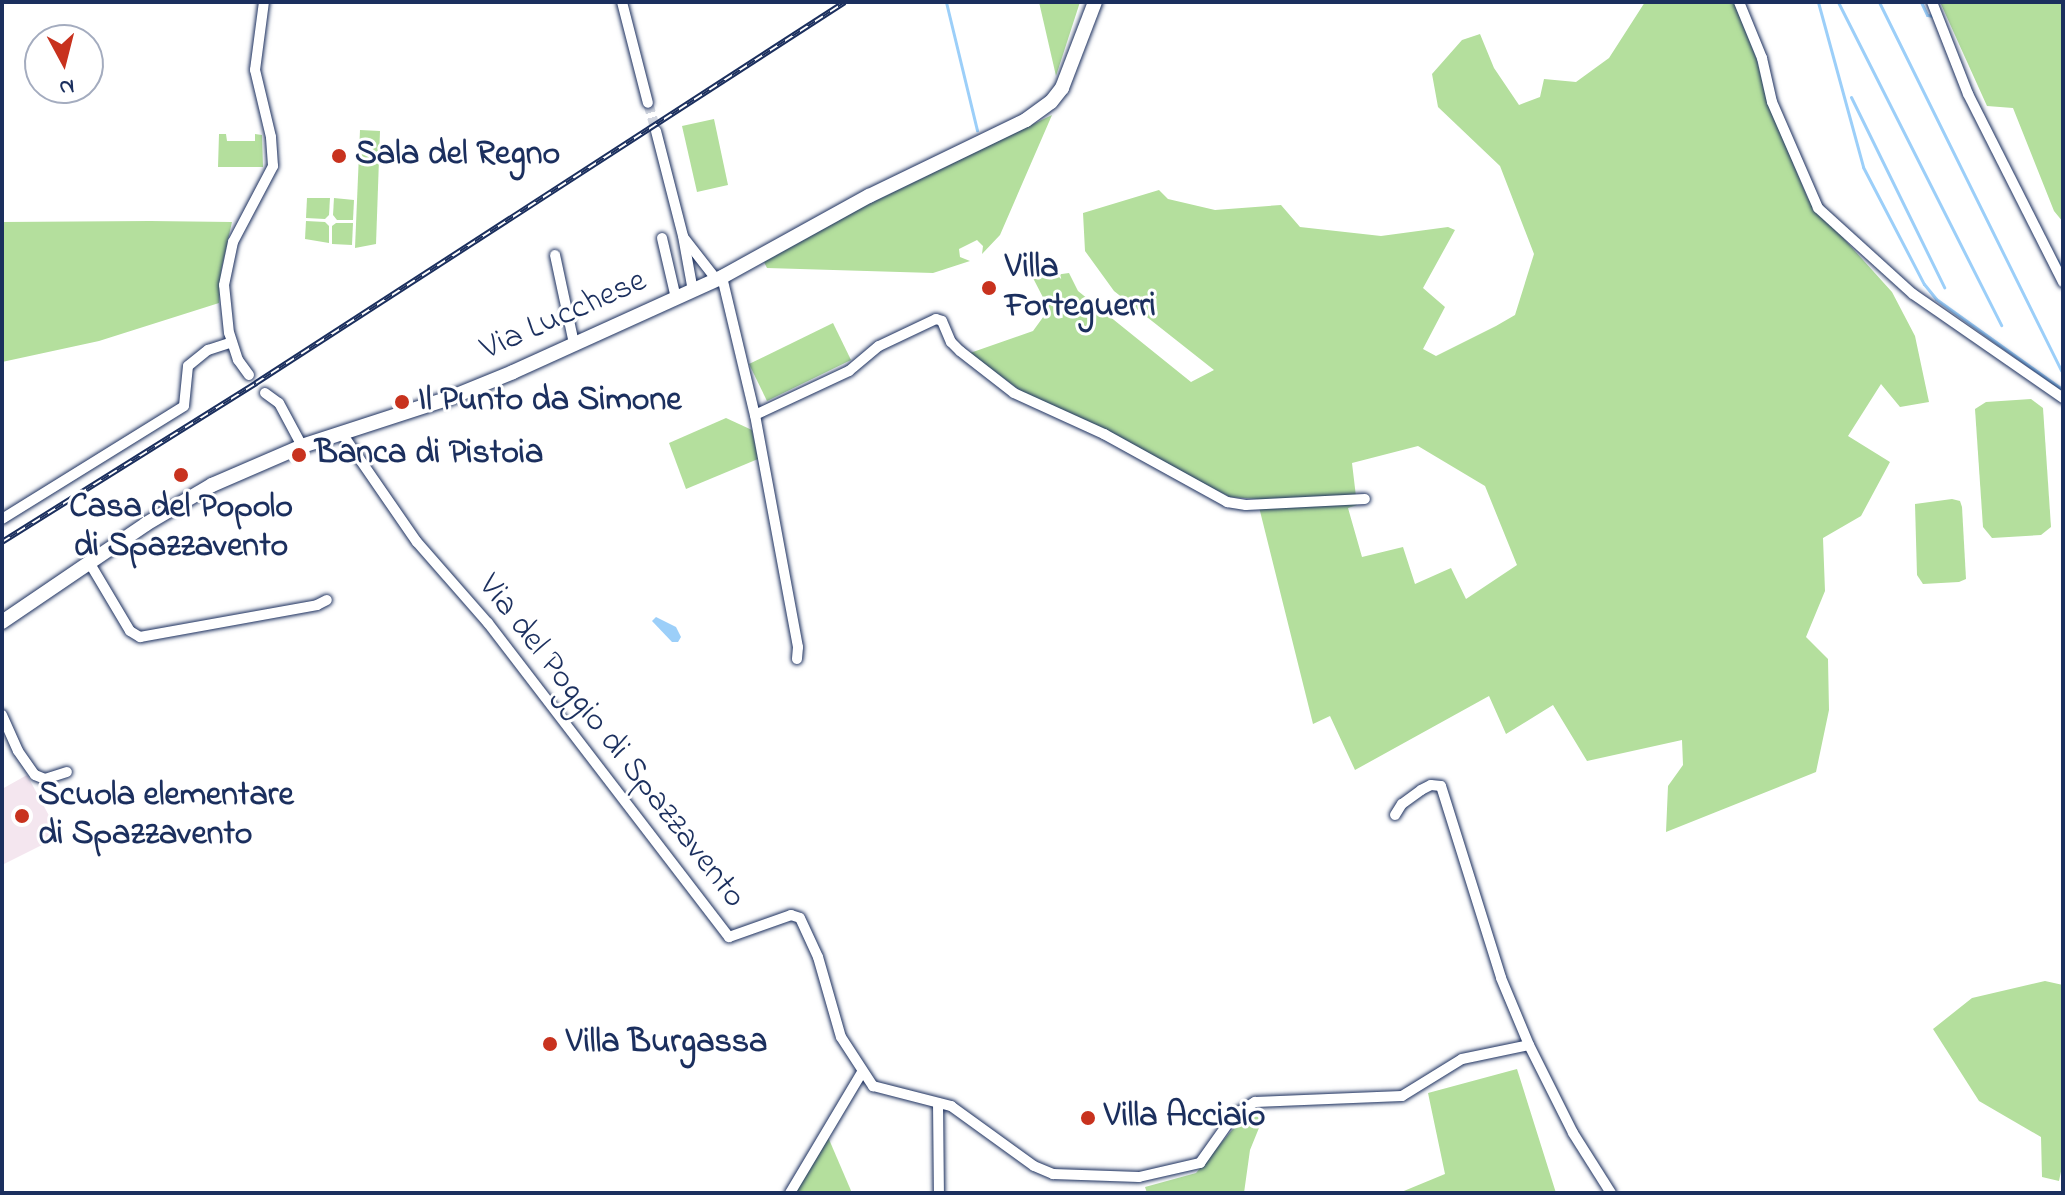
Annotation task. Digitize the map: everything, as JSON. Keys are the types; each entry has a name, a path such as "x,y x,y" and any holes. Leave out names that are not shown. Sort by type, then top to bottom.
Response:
{"street":[{"path":"249,375 232,342 224,299 230,253 244,218 270,176 274,159 255,70 264,2"},
{"path":"622,2 648,103"},
{"name":"Via Lucchese","path":"2,622 89,562 212,485 302,446 472,390 693,291 869,196 999,134 1046,107 1069,75 1095,2"},
{"path":"1739,2 1762,58 1772,100 1818,208 1913,294 2063,398"},
{"path":"1932,2 1968,94 2063,282"},
{"path":"656,131 683,236 693,291"},
{"path":"683,236 719,278 755,415 798,647 797,659"},
{"path":"662,238 676,298"},
{"path":"555,255 574,344"},
{"path":"755,415 849,371 879,346 936,319 942,321 951,342 960,351 1014,393 1104,434 1227,502 1246,505 1365,499"},
{"path":"2,519 182,408 187,402 188,366 208,350 232,342"},
{"path":"265,393 279,403 302,446"},
{"name":"Via del Poggio di Spazzavento","path":"341,432 417,542 488,623 729,937 791,915 800,918 811,937 841,1037 862,1072 877,1087 964,1113 1034,1166 1053,1174 1139,1177 1200,1163 1234,1115 1255,1102 1402,1096 1462,1059 1529,1045"},
{"path":"89,562 130,631 140,637 317,605 327,600"},
{"path":"2,715 21,757 35,775 45,779 67,772"},
{"path":"1395,815 1404,801 1424,788 1441,786 1501,978 1529,1045 1573,1133 1611,1193"},
{"path":"790,1193 862,1072"},
{"path":"938,1103 939,1193"}],"shaded area":[{"path":"27,775 60,836 4,864 2,789"}],"green space":[{"path":"1039,2 1080,2 1056,76"},
{"path":"1645,2 1734,3 1757,60 1766,98 1808,199 1892,292 1915,336 1929,402 1900,407 1881,384 1848,436 1890,462 1861,516 1823,538 1825,591 1806,637 1828,659 1829,710 1816,772 1666,832 1668,786 1683,765 1682,740 1587,761 1553,705 1506,734 1489,696 1355,770 1330,716 1313,724 1257,499 1230,497 1026,395 970,353 1033,331 1049,309 1033,278 1069,273 1078,291 1191,382 1214,370 1114,291 1085,251 1083,213 1159,190 1168,199 1215,210 1281,205 1300,227 1381,236 1448,227 1455,230 1423,288 1445,307 1423,349 1436,356 1515,315 1534,254 1500,166 1438,107 1432,74 1462,40 1480,34 1494,68 1519,105 1540,97 1544,79 1576,82 1609,58","holes":["1418,446 1485,486 1517,565 1466,599 1451,568 1415,584 1403,547 1362,557 1348,508 1357,505 1352,463"]},
{"path":"1940,2 2063,2 2063,222 2054,211 2013,108 1987,106"},
{"path":"1052,115 1000,235 982,254 983,246 977,240 959,249 960,257 970,261 933,273 767,268 764,262 863,207"},
{"path":"714,119 728,185 697,192 682,126"},
{"path":"360,130 380,131 376,244 355,248"},
{"path":"219,134 226,134 227,141 255,141 255,134 262,135 263,167 218,167"},
{"path":"307,198 330,198 329,215 325,219 306,218"},
{"path":"334,198 354,200 353,220 337,220 333,215"},
{"path":"306,221 325,222 329,226 329,243 305,239"},
{"path":"2,222 232,222 221,271 219,303 99,341 2,362"},
{"path":"336,223 353,223 352,245 332,244 332,226"},
{"path":"833,323 851,360 767,401 749,364"},
{"path":"2031,399 2043,408 2051,527 2041,535 1992,538 1983,527 1975,409 1986,402"},
{"path":"726,418 752,430 758,459 686,489 669,443"},
{"path":"1952,499 1960,501 1962,507 1966,579 1923,584 1917,575 1915,504"},
{"path":"2045,981 2063,985 2063,1162 2059,1181 2042,1177 2041,1137 1979,1101 1933,1029 1972,998"},
{"path":"1517,1069 1556,1193 1399,1193 1445,1174 1428,1093"},
{"path":"1250,1114 1258,1117 1261,1123 1250,1150 1244,1193 1147,1193 1145,1187 1196,1173 1243,1117"},
{"path":"828,1137 852,1193 795,1193"}],"water":[{"path":"656,617 676,627 681,637 678,642 672,642 652,621"}],"waterway":[{"path":"946,2 977,130"},
{"path":"1818,2 1863,167 1924,284 1936,299 2063,390"},
{"path":"1838,2 2001,325"},
{"path":"1879,2 2061,370"},
{"path":"1921,2 1927,15 1934,16"},
{"path":"1851,97 1944,287"},
{"path":"2057,260 2063,271"}],"tunnel":[{"path":"648,103 656,131"}],"railway":[{"path":"2,542 256,383 845,2"}],"place":[{"name":"Sala del Regno","path":"339,156"},
{"name":"Villa Forteguerri","path":"989,288"},
{"name":"Il Punto da Simone","path":"402,402"},
{"name":"Banca di Pistoia","path":"299,455"},
{"name":"Casa del Popolo di Spazzavento","path":"181,475"},
{"name":"Scuola elementare di Spazzavento","path":"22,816"},
{"name":"Villa Burgassa","path":"550,1044"},
{"name":"Villa Acciaio","path":"1088,1118"}]}
